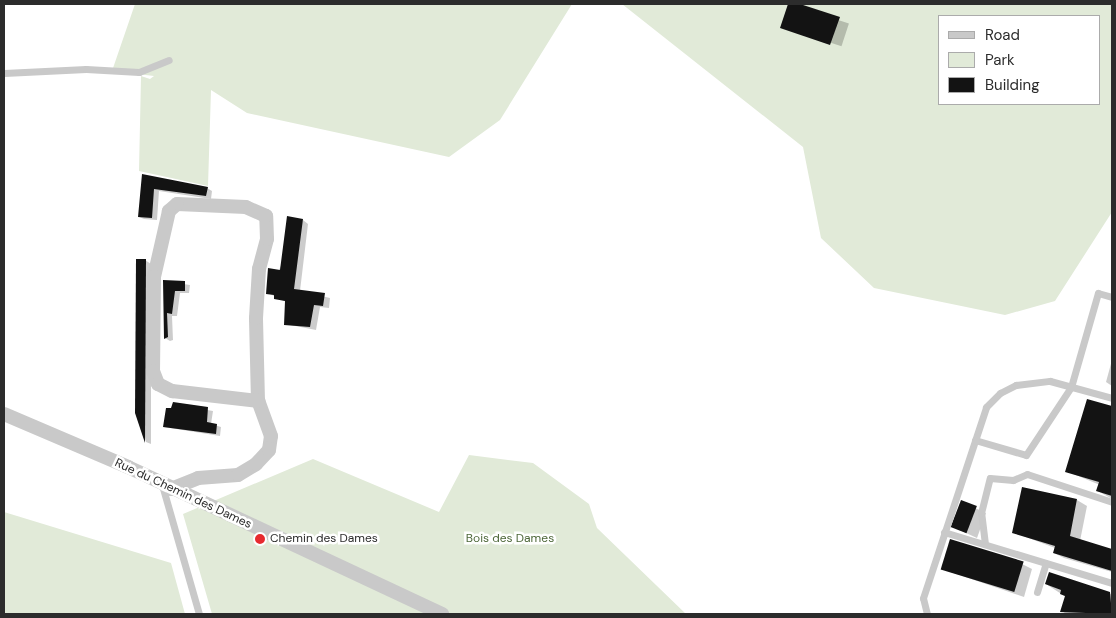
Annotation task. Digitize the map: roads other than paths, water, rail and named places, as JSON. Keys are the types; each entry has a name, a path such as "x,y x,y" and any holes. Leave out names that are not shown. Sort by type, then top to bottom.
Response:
{"street":[{"path":"167,487 198,478 238,475 256,464 269,450 271,436 258,401 256,318 259,269 268,239 266,216 246,207 177,204 169,211 154,277 153,371 158,384 172,391 258,401"},
{"name":"Rue du Chemin des Dames","path":"4,414 128,467 167,487 442,614"}],"lane":[{"path":"4,73 86,69 138,72 169,60"},
{"path":"975,440 1026,455 1071,387 1098,293 1112,297"},
{"path":"927,614 923,598 986,407 1000,393 1016,386 1050,381 1112,398"},
{"path":"985,544 981,513 990,478 1013,480 1027,474 1112,502"},
{"path":"167,487 199,614"},
{"path":"944,532 1112,582"},
{"path":"1037,592 1046,562"}],"place":[{"name":"Chemin des Dames","path":"260,539"}],"park label":[{"name":"Bois des Dames","path":"510,539"}]}
